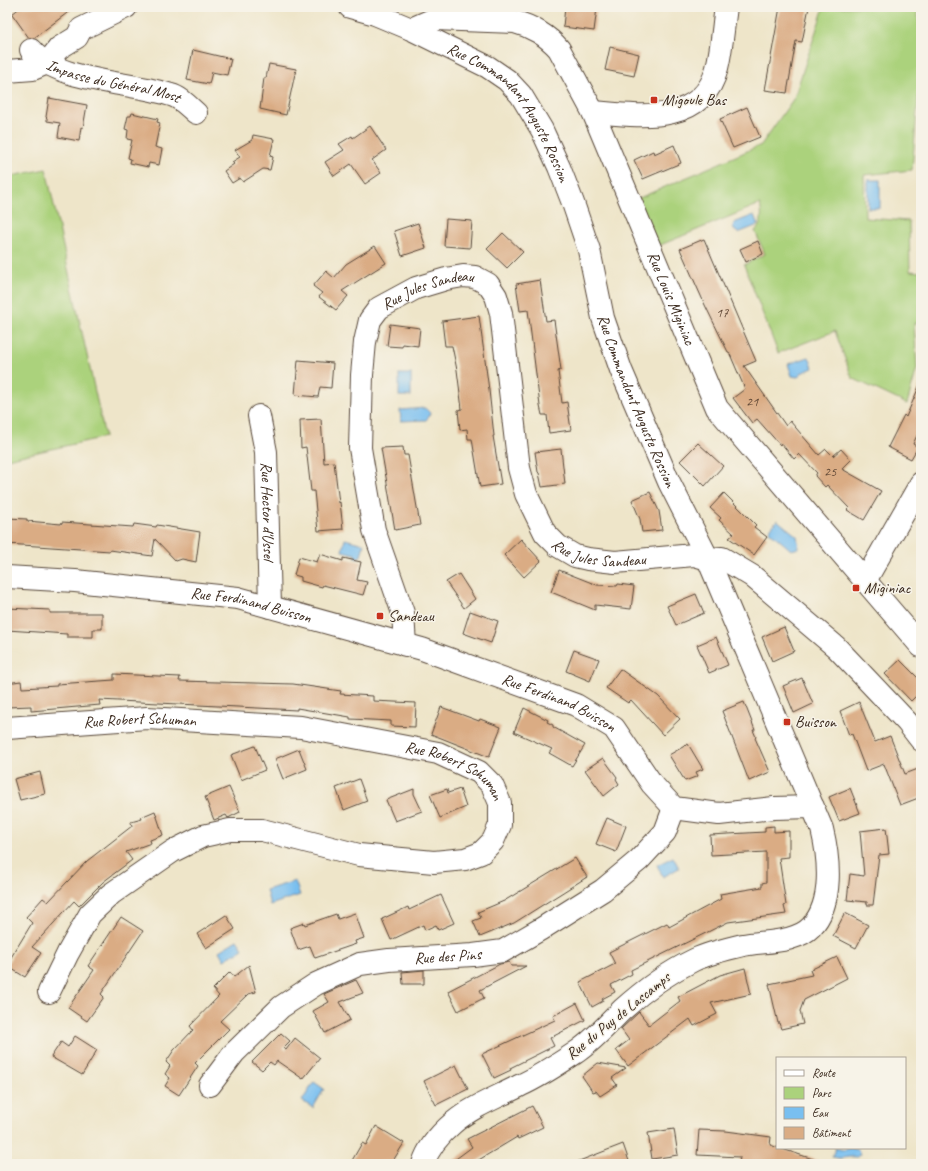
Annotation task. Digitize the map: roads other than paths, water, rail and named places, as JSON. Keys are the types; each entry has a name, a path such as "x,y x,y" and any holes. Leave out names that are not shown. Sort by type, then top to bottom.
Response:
{"street":[{"path":"7,59 23,55 39,57 59,48 77,37 81,29 126,7"},
{"name":"Rue Commandant Auguste Rossion","path":"350,7 375,14 411,29 488,67 506,80 521,95 542,130 559,168 588,250 603,318 621,370 669,482 708,559"},
{"path":"593,112 642,116 679,110 696,102 709,88 717,68 726,7"},
{"name":"Rue Louis Miginiac","path":"411,29 434,19 503,21 523,24 545,37 559,49 593,112 717,408 921,646"},
{"path":"7,71 33,69 39,57"},
{"name":"Impasse du Général Most","path":"39,57 68,73 173,95 196,113"},
{"name":"Rue Jules Sandeau","path":"405,644 403,613 374,530 360,448 362,375 370,320 379,308 416,288 446,279 463,276 475,277 488,284 496,296 501,313 519,468 526,494 545,533 558,546 575,556 615,562 694,555 708,559"},
{"name":"Rue Hector d'Ussel","path":"259,416 266,452 270,607"},
{"path":"865,581 918,498"},
{"path":"674,808 719,814 774,808 813,807 708,559 722,558 752,576 836,647 907,722 921,740"},
{"name":"Rue Ferdinand Buisson","path":"7,577 76,581 238,598 422,649 576,705 614,728 652,784 674,808"},
{"name":"Rue Robert Schuman","path":"7,728 147,718 301,727 438,753 479,772 492,785 500,803 500,825 493,841 481,853 465,859 434,862 359,855 262,830 230,830 203,836 173,851 111,894 90,914 68,953 49,992"},
{"name":"Rue du Puy de Lascamps","path":"423,1164 433,1144 441,1134 464,1114 523,1085 579,1050 596,1037 622,1010 657,982 675,970 695,960 723,950 744,945 793,938 803,934 812,927 821,913 825,899 828,866 825,840 813,807"},
{"name":"Rue des Pins","path":"210,1085 234,1053 281,1007 316,984 360,964 389,960 503,951 541,929 603,890 639,860 665,832 674,808"}],"water":[{"path":"868,180 880,180 880,208 868,208"},
{"path":"754,215 758,225 738,233 734,230 734,223"},
{"path":"809,357 813,368 801,373 800,376 792,376 788,364"},
{"path":"399,374 411,374 411,396 399,396"},
{"path":"425,408 430,413 426,420 401,421 400,410"},
{"path":"777,520 797,536 799,548 791,550 769,531"},
{"path":"345,539 364,544 361,556 356,558 355,554 342,551"},
{"path":"673,857 679,868 663,877 657,865"},
{"path":"295,881 300,895 270,905 266,890"},
{"path":"237,940 243,949 224,960 219,951"},
{"path":"314,1082 324,1089 313,1108 302,1101"},
{"path":"835,1149 854,1149 858,1150 860,1154 857,1157 832,1157"}],"place":[{"name":"Migoule Bas","path":"654,100"},
{"name":"Miginiac","path":"856,588"},
{"name":"Sandeau","path":"380,616"},
{"name":"Buisson","path":"787,722"}]}
